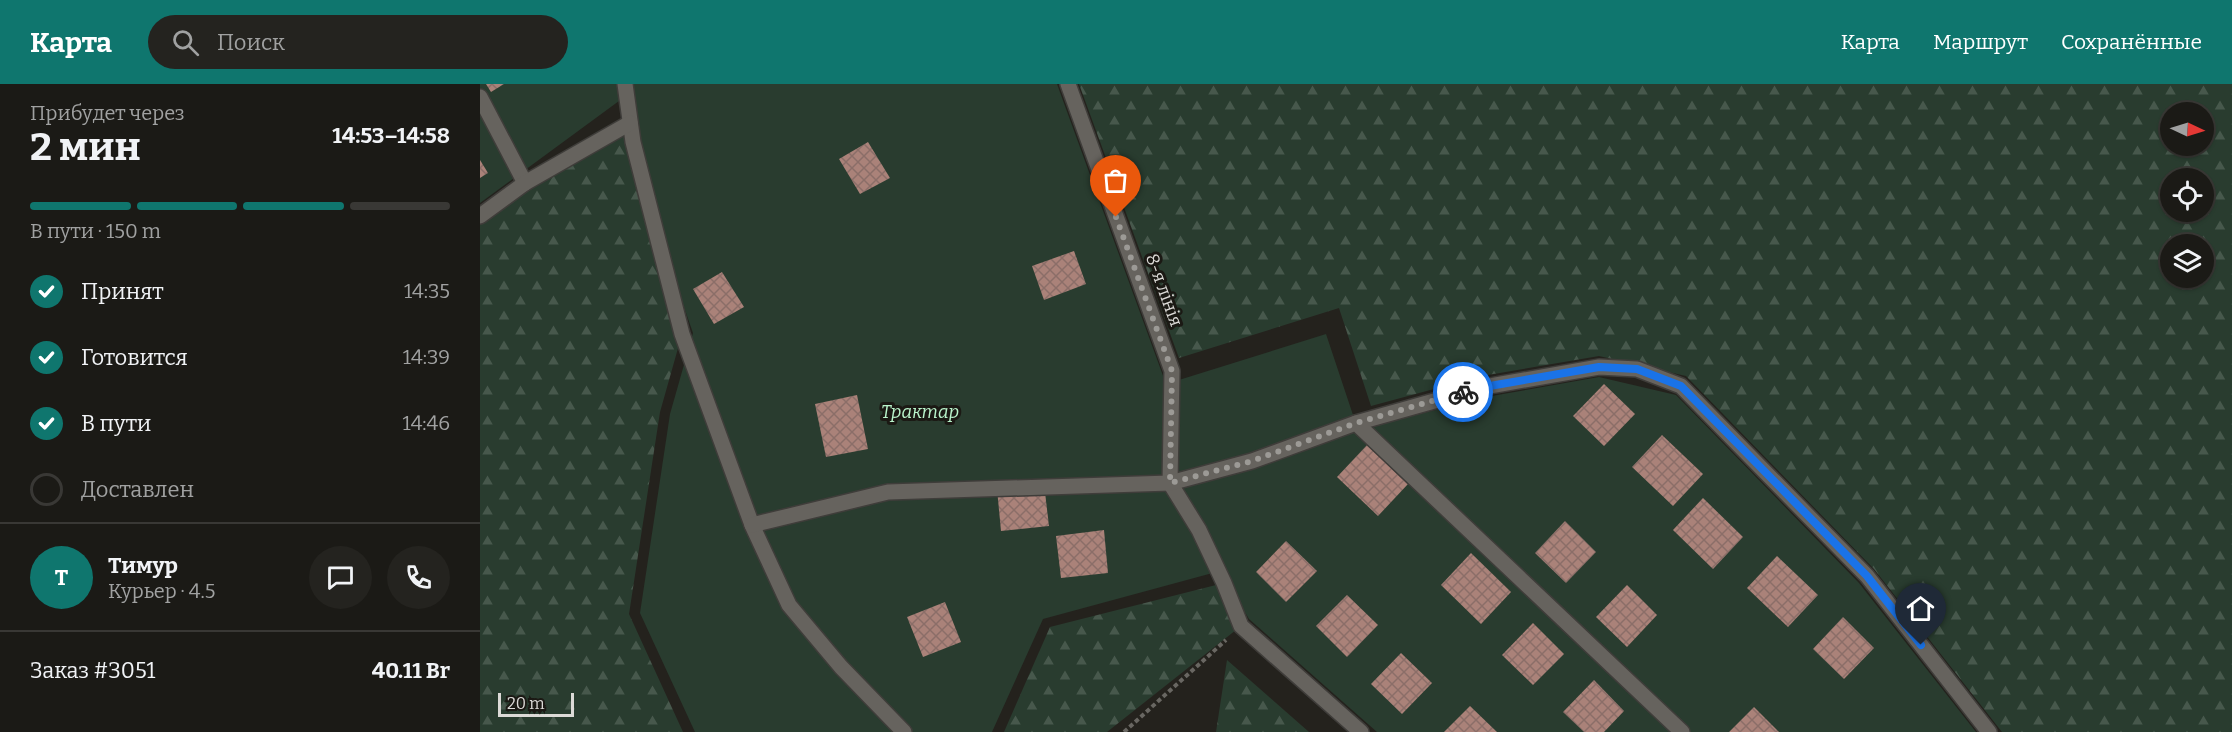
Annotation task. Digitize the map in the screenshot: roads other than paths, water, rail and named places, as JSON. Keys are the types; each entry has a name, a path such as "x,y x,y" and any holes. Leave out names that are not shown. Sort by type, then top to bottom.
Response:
{"street":[{"path":"625,84 633,142 682,334 752,525 789,605 842,667 904,732"},
{"name":"8-я лінія","path":"1068,84 1172,371 1170,483"},
{"path":"480,97 525,183"},
{"path":"480,216 525,183 630,123"},
{"path":"752,525 888,492 1170,483 1252,461 1356,423 1484,387 1599,367 1637,369 1681,386 1867,576 1989,732"},
{"path":"1356,423 1682,732"},
{"path":"1170,483 1199,530 1241,626 1361,732"}],"park label":[{"name":"Трактар","path":"920,412"}]}
